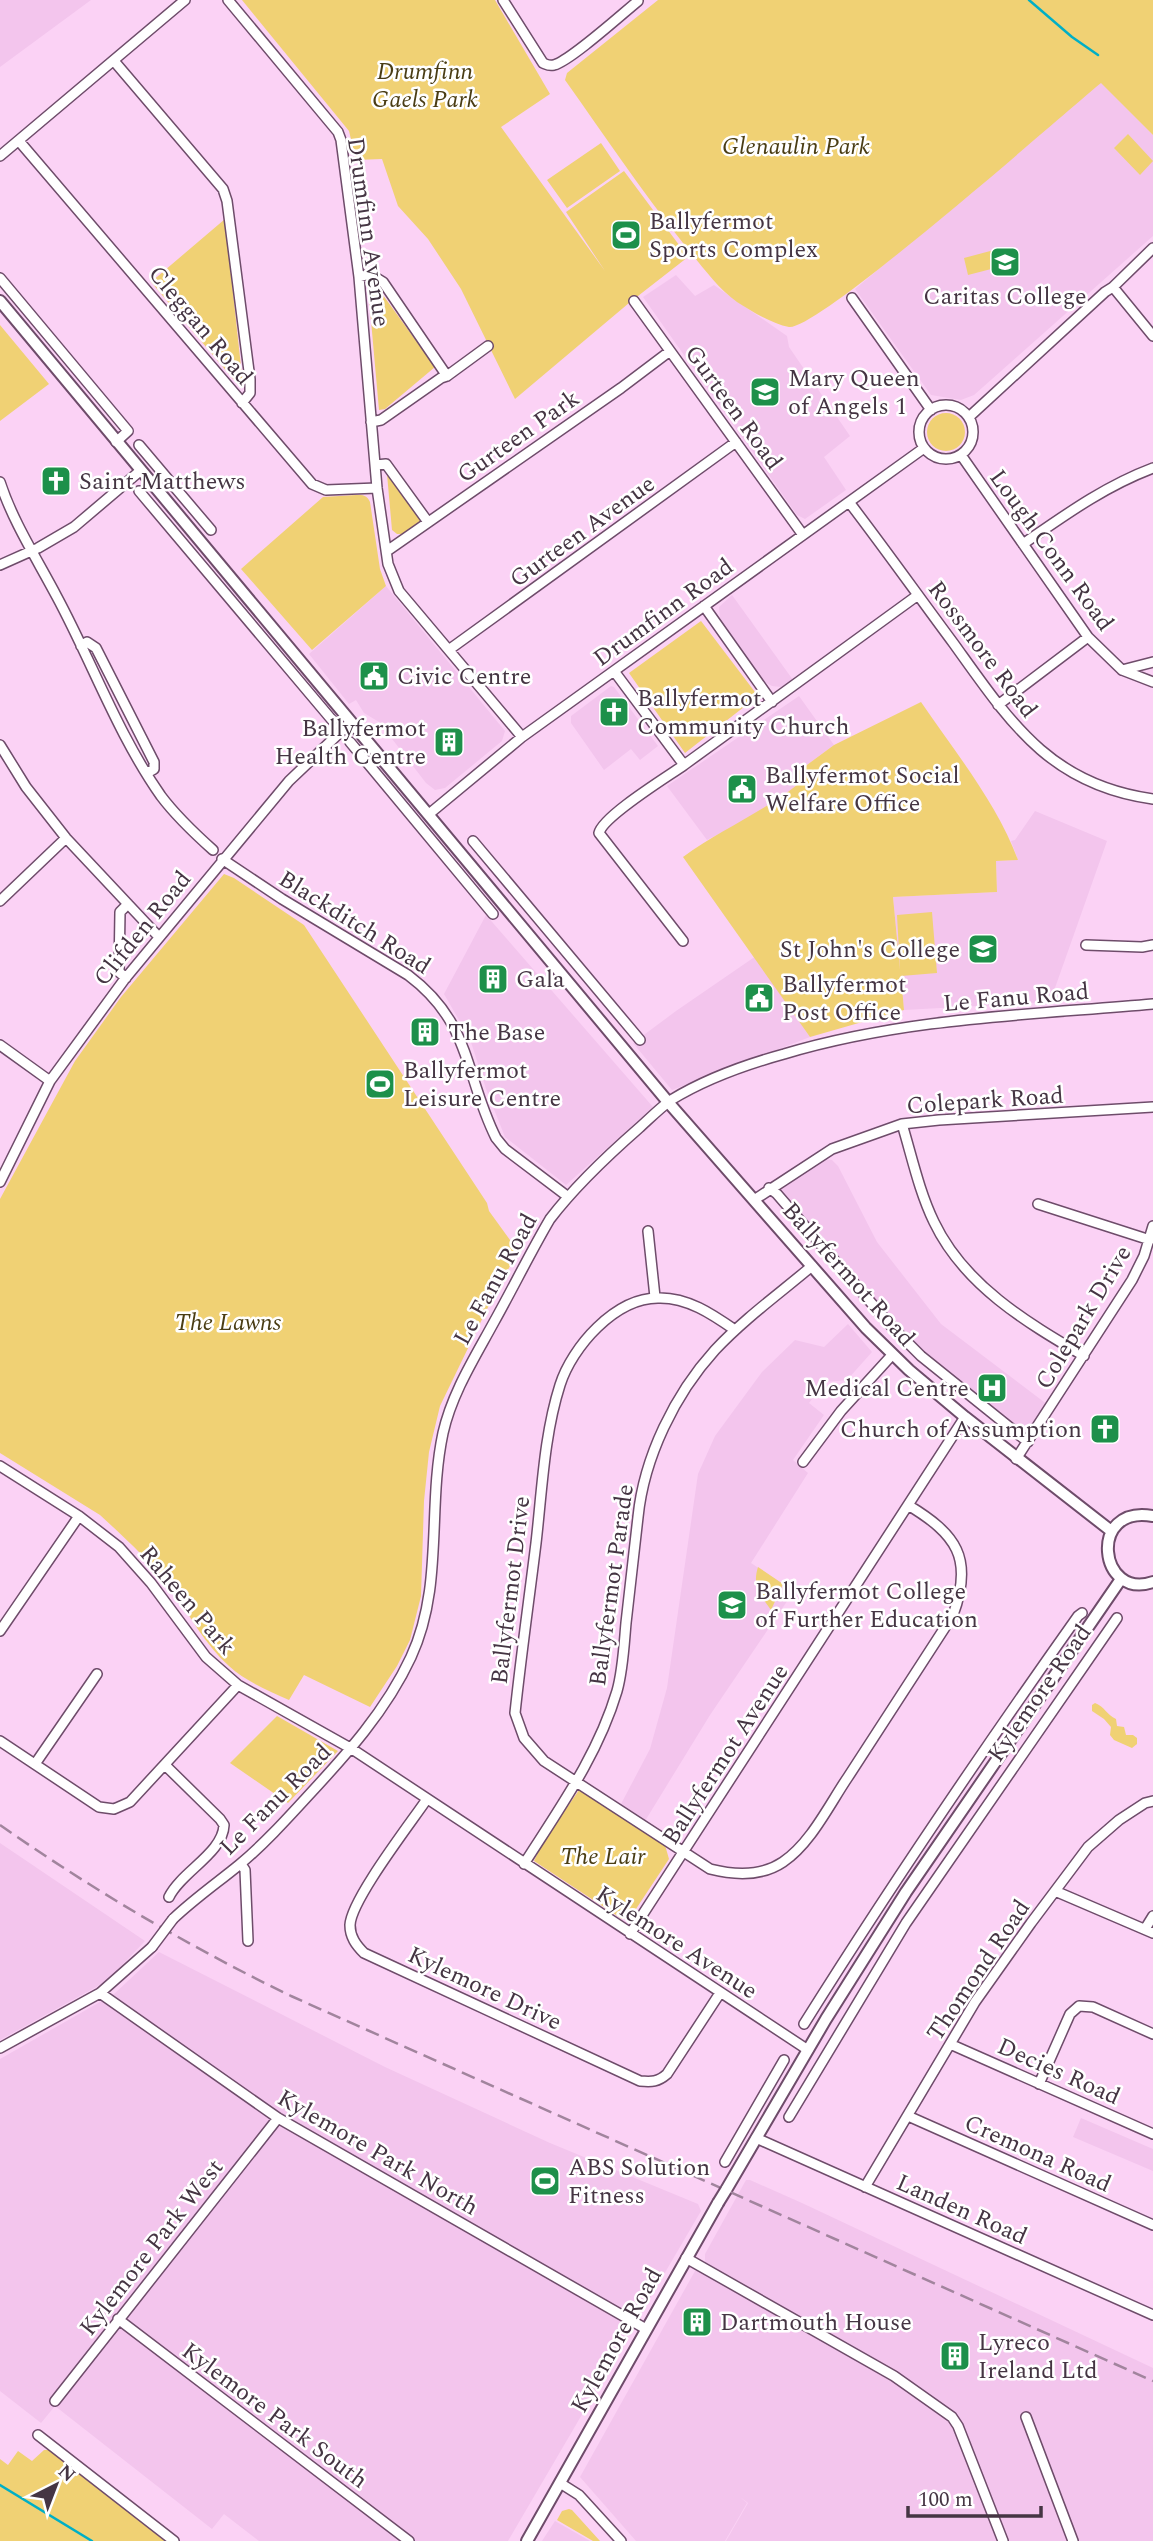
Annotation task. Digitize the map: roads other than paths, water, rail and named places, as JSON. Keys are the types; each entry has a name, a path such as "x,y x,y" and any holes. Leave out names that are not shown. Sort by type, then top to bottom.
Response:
{"main road":[{"name":"Ballyfermot Road","path":"0,301 239,588 317,693 349,723 429,814 668,1102 812,1266 892,1354 1016,1459 1110,1530"},
{"path":"1153,1516 1130,1518 1110,1530 1108,1541 1109,1558 1121,1579 1131,1583 1153,1582"},
{"name":"Kylemore Road","path":"527,2541 686,2258 808,2050 906,1892 1121,1579"}],"street":[{"path":"0,156 185,0"},
{"name":"Drumfinn Avenue","path":"229,0 338,132 359,277 377,488 388,564 399,591 522,737"},
{"path":"503,0 543,63 549,66 556,65 570,55 638,1"},
{"path":"114,61 223,189 227,201 250,379 250,393 243,403"},
{"name":"Cleggan Road","path":"19,141 317,488 377,488"},
{"path":"969,417 1153,248"},
{"path":"359,277 370,274 383,282 447,376"},
{"path":"0,278 128,431 116,442"},
{"path":"1113,287 1153,336"},
{"path":"852,298 931,410"},
{"name":"Gurteen Road","path":"634,301 803,535"},
{"path":"371,422 382,420 488,346"},
{"path":"47,358 59,349"},
{"name":"Gurteen Park","path":"387,551 670,351"},
{"path":"939,406 956,407 969,417 973,433 971,442 961,455 937,458 924,447 920,440 920,423 931,410 939,406"},
{"name":"Gurteen Avenue","path":"450,649 736,442"},
{"path":"139,445 211,530"},
{"name":"Drumfinn Road","path":"429,814 522,737 924,447"},
{"name":"Lough Conn Road","path":"961,455 1088,637 1122,670 1153,682"},
{"path":"376,465 386,464 428,522"},
{"path":"1023,544 1088,499 1127,478 1153,468"},
{"path":"0,565 74,527 140,471"},
{"path":"0,482 31,551 81,646 87,642 96,648 154,762 154,769 147,774 184,823 213,850"},
{"name":"Ballyfermot Road","path":"139,491 229,597 317,693 332,720"},
{"path":"152,506 162,497"},
{"name":"Rossmore Road","path":"849,502 998,705 1032,744 1078,776 1129,795 1153,799"},
{"path":"177,516 189,505"},
{"path":"229,597 239,588"},
{"path":"683,942 599,833 601,826 918,594"},
{"path":"704,606 772,702"},
{"path":"998,705 1088,637"},
{"path":"1122,670 1153,662"},
{"path":"614,671 684,765"},
{"name":"Clifden Road","path":"0,1182 3,1165 50,1082 126,978 158,936 289,781 349,723"},
{"path":"350,742 493,914"},
{"path":"0,745 26,787 66,838 158,936"},
{"path":"387,787 397,778"},
{"path":"0,901 66,838"},
{"path":"474,841 640,1040"},
{"path":"445,855 455,846"},
{"name":"Blackditch Road","path":"222,859 282,899 408,975 427,990 453,1022 496,1138 505,1149 567,1196"},
{"path":"476,873 491,861"},
{"path":"478,895 488,886"},
{"path":"126,978 119,972 120,912 128,904"},
{"path":"1086,945 1153,945"},
{"path":"591,1009 605,998"},
{"name":"Le Fanu Road","path":"0,2048 100,1993 152,1947 173,1919 241,1864 279,1827 352,1749 373,1722 398,1681 422,1632 430,1599 443,1432 452,1403 466,1373 532,1250 567,1196 668,1102 709,1079 741,1066 820,1043 876,1031 949,1021 1153,1004"},
{"path":"0,1045 50,1082"},
{"name":"Colepark Road","path":"754,1200 832,1149 902,1124 1153,1107"},
{"path":"902,1124 923,1197 935,1224 967,1270 1012,1311 1084,1356"},
{"name":"Ballyfermot Road","path":"769,1188 893,1328 930,1363 1028,1442"},
{"path":"1038,1204 1150,1240"},
{"name":"Colepark Drive","path":"1016,1459 1132,1280 1150,1240 1153,1226"},
{"path":"648,1231 656,1297 672,1299 708,1311 735,1330"},
{"name":"Ballyfermot Parade","path":"524,1864 576,1783 600,1738 618,1688 638,1513 654,1452 667,1423 698,1371 735,1330 812,1266"},
{"name":"Ballyfermot Drive","path":"656,1297 624,1308 603,1321 580,1348 560,1385 551,1430 515,1713 524,1738 534,1751 576,1783 710,1869 729,1873 751,1873 782,1863 813,1831 953,1615 961,1586 961,1567 956,1546 946,1532 908,1505"},
{"path":"803,1462 841,1410 892,1354"},
{"name":"Ballyfermot Avenue","path":"630,1934 965,1417"},
{"name":"Raheen Park","path":"0,1466 79,1516 119,1548 151,1583 206,1657 238,1685 352,1749"},
{"path":"0,1631 79,1516"},
{"name":"Kylemore Road","path":"804,2024 916,1850 1077,1616 1082,1613"},
{"name":"Kylemore Road","path":"789,2116 921,1901 1117,1618"},
{"path":"35,1764 97,1674"},
{"path":"0,1741 99,1807 114,1809 130,1802 238,1685"},
{"name":"Kylemore Road","path":"994,1736 1006,1745"},
{"name":"Kylemore Avenue","path":"352,1749 808,2050"},
{"path":"165,1765 224,1825 221,1840 175,1887 169,1897"},
{"name":"Kylemore Road","path":"982,1780 997,1791"},
{"name":"Kylemore Drive","path":"427,1799 354,1906 350,1931 354,1942 364,1954 640,2081 660,2080 667,2074 720,1993"},
{"name":"Thomond Road","path":"865,2187 975,2002 1055,1891 1088,1847 1119,1820 1145,1803 1153,1801"},
{"path":"916,1850 928,1859"},
{"path":"241,1864 244,1870 248,1941"},
{"path":"1055,1891 1149,1931 1153,1916"},
{"path":"906,1892 921,1901"},
{"name":"Kylemore Park North","path":"100,1993 278,2118 646,2329"},
{"path":"1039,2084 1070,2014 1079,2006 1093,2007 1153,2034"},
{"name":"Decies Road","path":"950,2044 1153,2134"},
{"path":"743,2161 727,2158 784,2060"},
{"path":"776,2073 790,2081"},
{"name":"Cremona Road","path":"908,2116 1153,2225"},
{"name":"Kylemore Park West","path":"55,2401 278,2118"},
{"name":"Landen Road","path":"756,2138 1153,2315"},
{"path":"686,2258 894,2375 952,2417 963,2437 1003,2541"},
{"name":"Kylemore Park South","path":"118,2319 409,2541"},
{"path":"1026,2417 1073,2541"},
{"path":"38,2435 174,2541"},
{"path":"560,2483 579,2495 621,2541"}],"waterway":[{"path":"1029,0 1072,37 1098,55"},
{"path":"0,2485 92,2541"}],"railway":[{"path":"0,1825 142,1917 291,1996 1153,2381"}],"place":[{"name":"Ballyfermot Sports Complex","path":"626,235"},
{"name":"Caritas College","path":"1005,262"},
{"name":"Mary Queen of Angels 1","path":"765,392"},
{"name":"Saint Matthews","path":"56,481"},
{"name":"Civic Centre","path":"374,676"},
{"name":"Ballyfermot Community Church","path":"614,712"},
{"name":"Ballyfermot Health Centre","path":"449,742"},
{"name":"Ballyfermot Social Welfare Office","path":"742,789"},
{"name":"St John's College","path":"983,949"},
{"name":"Gala","path":"493,979"},
{"name":"Ballyfermot Post Office","path":"759,998"},
{"name":"The Base","path":"425,1032"},
{"name":"Ballyfermot Leisure Centre","path":"380,1084"},
{"name":"Medical Centre","path":"992,1388"},
{"name":"Church of Assumption","path":"1105,1429"},
{"name":"Ballyfermot College of Further Education","path":"732,1605"},
{"name":"ABS Solution Fitness","path":"545,2181"},
{"name":"Dartmouth House","path":"697,2322"},
{"name":"Lyreco Ireland Ltd","path":"955,2356"}],"park label":[{"name":"Drumfinn Gaels Park","path":"425,85"},
{"name":"Glenaulin Park","path":"796,146"},
{"name":"The Lawns","path":"228,1322"},
{"name":"The Lair","path":"603,1856"}]}
